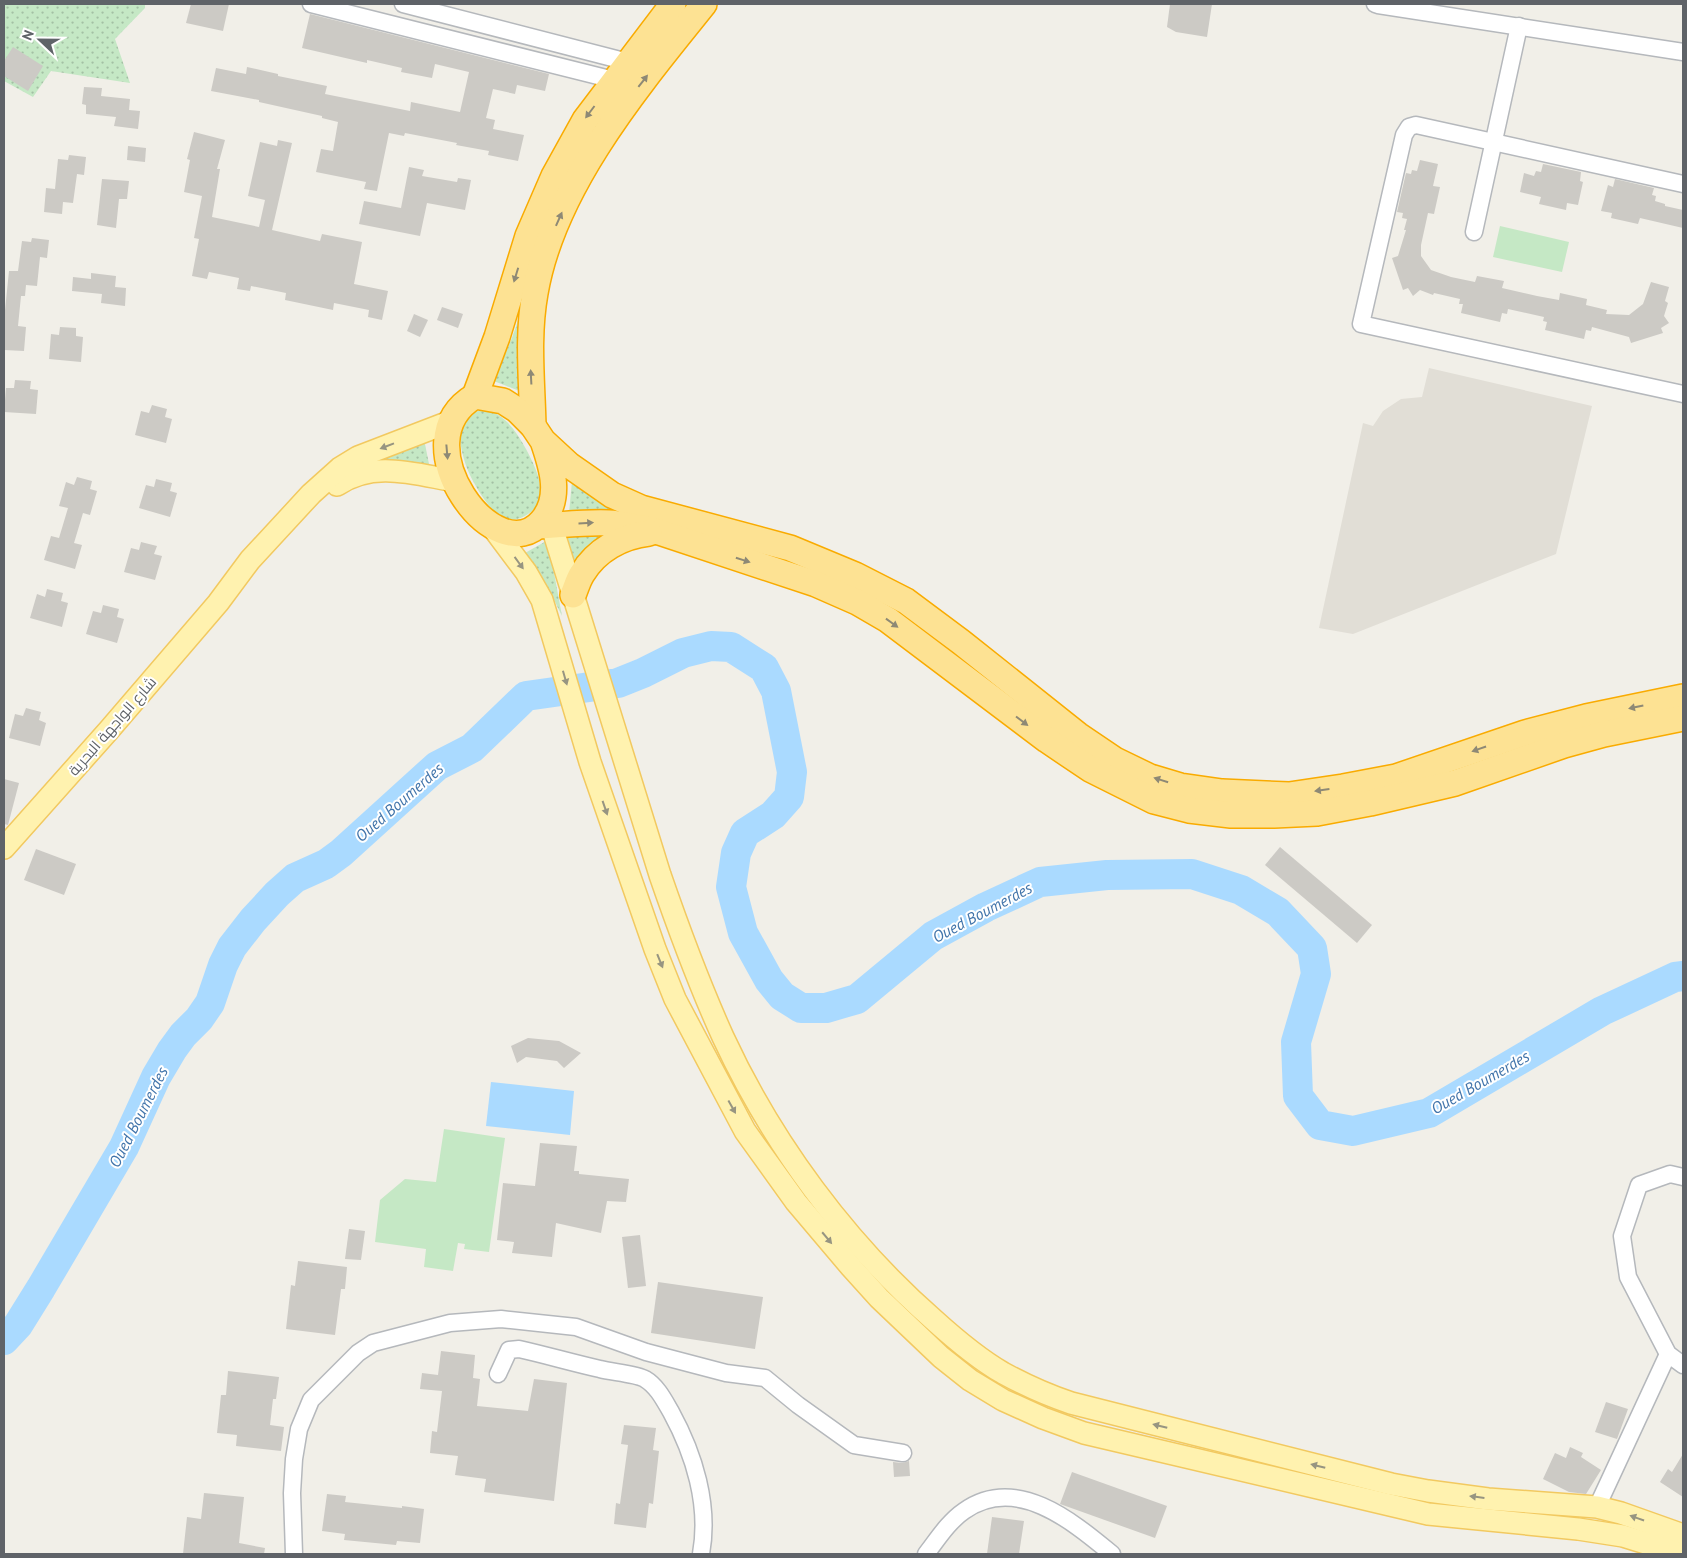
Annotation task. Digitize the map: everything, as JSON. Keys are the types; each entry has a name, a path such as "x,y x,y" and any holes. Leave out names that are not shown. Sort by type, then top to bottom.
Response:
{"highway":[{"path":"673,4 584,120 564,155 528,236 497,337 475,396 460,407 449,422 446,449 450,469 461,493 474,512 490,524 509,534 527,533 546,522 610,523 635,526 659,532 816,584 857,602 888,620 1032,729 1090,769 1154,801 1189,810 1232,815 1317,813 1455,783 1522,758 1564,745 1604,734 1683,718"},
{"path":"546,522 554,490 553,475 538,434 530,328 535,292 543,260 557,222 577,181 610,126 633,93 704,4"},
{"path":"475,396 504,401 517,410 569,465 612,495 642,508 790,548 855,574 906,601 1078,735 1115,760 1150,776 1180,786 1222,792 1289,795 1343,787 1396,777 1534,731 1586,717 1683,697"},
{"path":"573,595 582,574 596,556 615,543 636,534 659,532"}],"main road":[{"name":"شارع الواجهة البحرية","path":"4,848 218,603 250,560 311,494 340,468 358,457 449,422"},
{"name":"شارع الواجهة البحرية","path":"218,603 236,590 248,578 320,498 350,477 364,472 384,470 455,481"},
{"path":"546,522 573,595 680,934 724,1038 779,1140 856,1242 901,1291 972,1352 1001,1372 1035,1390 1071,1403 1428,1492 1488,1499 1597,1507 1621,1513 1683,1535"},
{"path":"490,524 509,548 542,600 590,762 634,894 675,999 745,1131 796,1202 851,1267 941,1357 970,1380 1003,1400 1042,1418 1084,1433 1428,1514 1578,1529 1623,1536 1681,1554"}],"street":[{"path":"311,4 621,71"},
{"path":"403,4 621,71"},
{"path":"1375,4 1683,52"},
{"path":"1474,232 1519,26"},
{"path":"1683,184 1493,141 1416,125 1409,127 1404,135 1361,324 1683,394"},
{"path":"1683,1178 1670,1174 1638,1185 1622,1236 1628,1277 1668,1354 1683,1366"},
{"path":"294,1554 292,1502 294,1459 299,1429 311,1400 358,1353 373,1344 450,1323 500,1319 576,1327 646,1352 726,1373 765,1378 798,1405 854,1445 903,1453"},
{"path":"498,1374 503,1359 509,1350 519,1349 644,1378 664,1400 675,1419 695,1467 701,1494 704,1538 701,1554"},
{"path":"1597,1507 1668,1354"},
{"path":"926,1554 949,1524 970,1507 978,1502 1015,1498 1035,1502 1057,1513 1112,1554"}],"shaded area":[{"path":"1429,368 1592,406 1556,554 1353,634 1319,628 1363,423 1373,426 1383,411 1401,399 1422,397"}],"green space":[{"path":"4,4 145,4 145,8 115,39 130,83 51,71 33,97 4,81"},
{"path":"1500,226 1569,242 1562,272 1493,257"},
{"path":"521,310 522,392 491,380 509,346"},
{"path":"484,409 504,419 514,430 534,465 540,483 541,492 535,508 518,519 510,520 503,518 491,508 466,466 459,429 475,412"},
{"path":"424,439 429,464 356,464"},
{"path":"572,481 626,514 569,513"},
{"path":"623,530 573,573 567,531"},
{"path":"548,540 562,616 541,575 525,553"},
{"path":"444,1129 505,1138 489,1252 464,1249 465,1244 458,1243 453,1271 424,1267 426,1249 375,1242 380,1200 405,1179 436,1182"}],"water":[{"path":"491,1082 574,1091 570,1135 486,1126"}],"building":[{"path":"191,4 229,4 223,31 186,23"},
{"path":"1170,4 1212,4 1207,37 1176,32 1167,27"},
{"path":"310,14 549,74 545,91 517,85 515,94 493,89 486,118 495,120 493,129 524,135 518,161 488,155 489,151 456,145 457,143 405,133 404,136 389,133 377,191 364,189 366,182 316,172 321,149 333,151 338,122 322,118 322,116 259,102 259,100 211,91 216,68 246,74 247,67 278,74 278,76 327,86 325,94 410,111 411,102 460,112 469,72 435,64 432,78 401,72 402,68 367,60 367,63 302,48"},
{"path":"13,47 43,66 28,91 4,76 4,61"},
{"path":"84,87 102,88 101,96 130,99 129,110 140,111 138,129 114,126 116,117 86,114 86,105 82,104"},
{"path":"194,132 225,140 217,169 220,169 212,217 259,227 265,200 248,196 260,142 277,146 278,140 292,143 272,230 320,241 322,234 362,242 354,284 388,291 382,320 368,317 369,310 334,303 333,310 285,300 286,293 251,286 250,291 237,289 239,278 209,272 207,279 192,276 199,239 194,238 202,196 184,192 190,160 187,159"},
{"path":"128,146 146,148 145,162 127,160"},
{"path":"69,155 86,157 84,175 77,174 73,203 63,202 62,214 44,212 46,188 55,189 58,159 68,160"},
{"path":"1420,160 1438,164 1433,186 1440,187 1434,214 1428,213 1421,245 1421,256 1431,270 1475,282 1477,276 1504,281 1502,288 1537,296 1559,300 1560,293 1587,299 1586,305 1607,310 1606,314 1629,315 1643,304 1651,282 1669,287 1665,301 1668,303 1664,316 1669,323 1661,328 1663,333 1631,343 1629,337 1592,327 1591,331 1586,330 1584,339 1545,330 1547,322 1543,321 1544,317 1508,309 1507,314 1502,313 1500,322 1461,313 1463,304 1459,304 1460,299 1434,293 1433,295 1420,290 1413,296 1408,288 1403,290 1392,258 1398,256 1406,230 1404,230 1407,219 1402,218 1403,213 1397,212 1406,173 1411,174 1412,170 1417,171"},
{"path":"1543,164 1581,172 1580,181 1583,182 1578,205 1567,203 1566,210 1539,204 1541,197 1520,192 1524,173 1534,176 1536,171 1541,172"},
{"path":"409,167 424,170 422,176 457,182 458,178 471,180 465,210 427,203 420,236 359,224 364,201 401,208"},
{"path":"102,179 129,181 127,199 119,199 116,228 97,225"},
{"path":"1615,179 1654,188 1652,195 1656,196 1655,201 1665,204 1665,206 1683,210 1683,228 1640,218 1638,224 1611,218 1612,213 1601,211 1608,185 1613,187"},
{"path":"32,238 49,240 47,258 40,257 37,286 26,285 25,296 21,296 18,326 26,327 24,351 4,350 4,320 9,271 18,271 22,241 31,242"},
{"path":"91,273 116,276 115,287 126,288 125,306 101,303 102,294 72,291 73,277 91,279"},
{"path":"442,307 463,314 458,328 437,320"},
{"path":"414,314 428,320 420,337 407,331"},
{"path":"60,327 76,328 76,336 83,337 81,362 49,359 51,334 59,335"},
{"path":"15,380 31,381 30,389 38,390 36,414 4,412 6,388 14,388"},
{"path":"152,405 167,409 165,417 172,419 166,443 135,435 141,411 149,413"},
{"path":"77,477 92,481 90,489 97,491 90,515 83,513 74,543 82,545 75,569 44,560 51,536 59,538 68,508 59,506 66,482 74,485"},
{"path":"156,479 172,483 170,491 177,493 170,517 139,508 146,485 154,487"},
{"path":"141,542 157,546 154,554 162,556 155,580 124,572 131,548 139,550"},
{"path":"47,589 63,593 61,601 68,603 62,627 30,618 37,594 45,597"},
{"path":"103,605 119,609 117,617 124,619 117,643 86,634 93,611 101,613"},
{"path":"26,708 41,712 39,720 46,723 40,746 9,738 15,714 23,716"},
{"path":"4,779 19,783 8,825 4,824"},
{"path":"1280,847 1372,925 1357,943 1265,865"},
{"path":"36,849 76,864 64,895 24,880"},
{"path":"528,1038 559,1041 581,1053 564,1068 557,1061 526,1057 517,1063 511,1046"},
{"path":"540,1143 577,1146 574,1171 579,1171 579,1174 629,1179 626,1202 607,1201 601,1233 556,1223 552,1257 512,1253 514,1242 497,1240 503,1183 535,1186"},
{"path":"349,1229 365,1231 361,1260 345,1259"},
{"path":"640,1235 646,1286 628,1288 622,1237"},
{"path":"298,1261 347,1267 345,1289 341,1289 335,1335 286,1329 291,1285 295,1286"},
{"path":"658,1282 763,1297 755,1349 651,1333"},
{"path":"441,1351 475,1355 473,1378 480,1379 477,1406 528,1411 534,1379 567,1383 554,1501 484,1492 486,1479 455,1475 458,1456 430,1453 432,1431 437,1432 442,1391 420,1389 422,1373 438,1375"},
{"path":"228,1371 279,1377 276,1399 273,1399 270,1425 284,1427 281,1451 236,1446 237,1435 217,1433 221,1395 226,1395"},
{"path":"1606,1402 1628,1409 1617,1439 1595,1432"},
{"path":"624,1425 656,1428 653,1450 659,1451 653,1504 649,1503 646,1528 614,1524 616,1503 620,1504 628,1445 621,1444"},
{"path":"1570,1447 1583,1453 1581,1457 1601,1470 1586,1494 1569,1492 1543,1479 1555,1453 1566,1458"},
{"path":"1683,1454 1683,1497 1660,1482 1668,1469 1672,1472"},
{"path":"909,1461 910,1476 894,1477 893,1462 902,1463"},
{"path":"1072,1472 1167,1506 1155,1538 1060,1504"},
{"path":"204,1493 244,1497 239,1543 265,1548 264,1554 183,1554 187,1517 201,1519"},
{"path":"327,1494 346,1496 345,1502 424,1509 420,1543 397,1541 396,1545 344,1540 345,1534 322,1531"},
{"path":"992,1517 1024,1521 1019,1554 987,1554"}],"waterway":[{"name":"Oued Boumerdes","path":"4,1340 18,1325 124,1147 156,1077 172,1050 183,1035 199,1019 210,1003 223,965 232,947 277,894 295,878 326,864 341,853 437,766 472,748 526,696 618,683 683,653 711,646 731,647 764,668 776,691 792,772 789,797 773,815 745,833 736,853 731,887 743,933 769,980 782,996 801,1008 826,1008 857,999 933,936 986,907 1040,882 1107,875 1192,874 1241,890 1278,912 1312,948 1316,974 1296,1042 1298,1096 1320,1125 1353,1131 1429,1113 1602,1011 1675,977 1683,976"}]}
